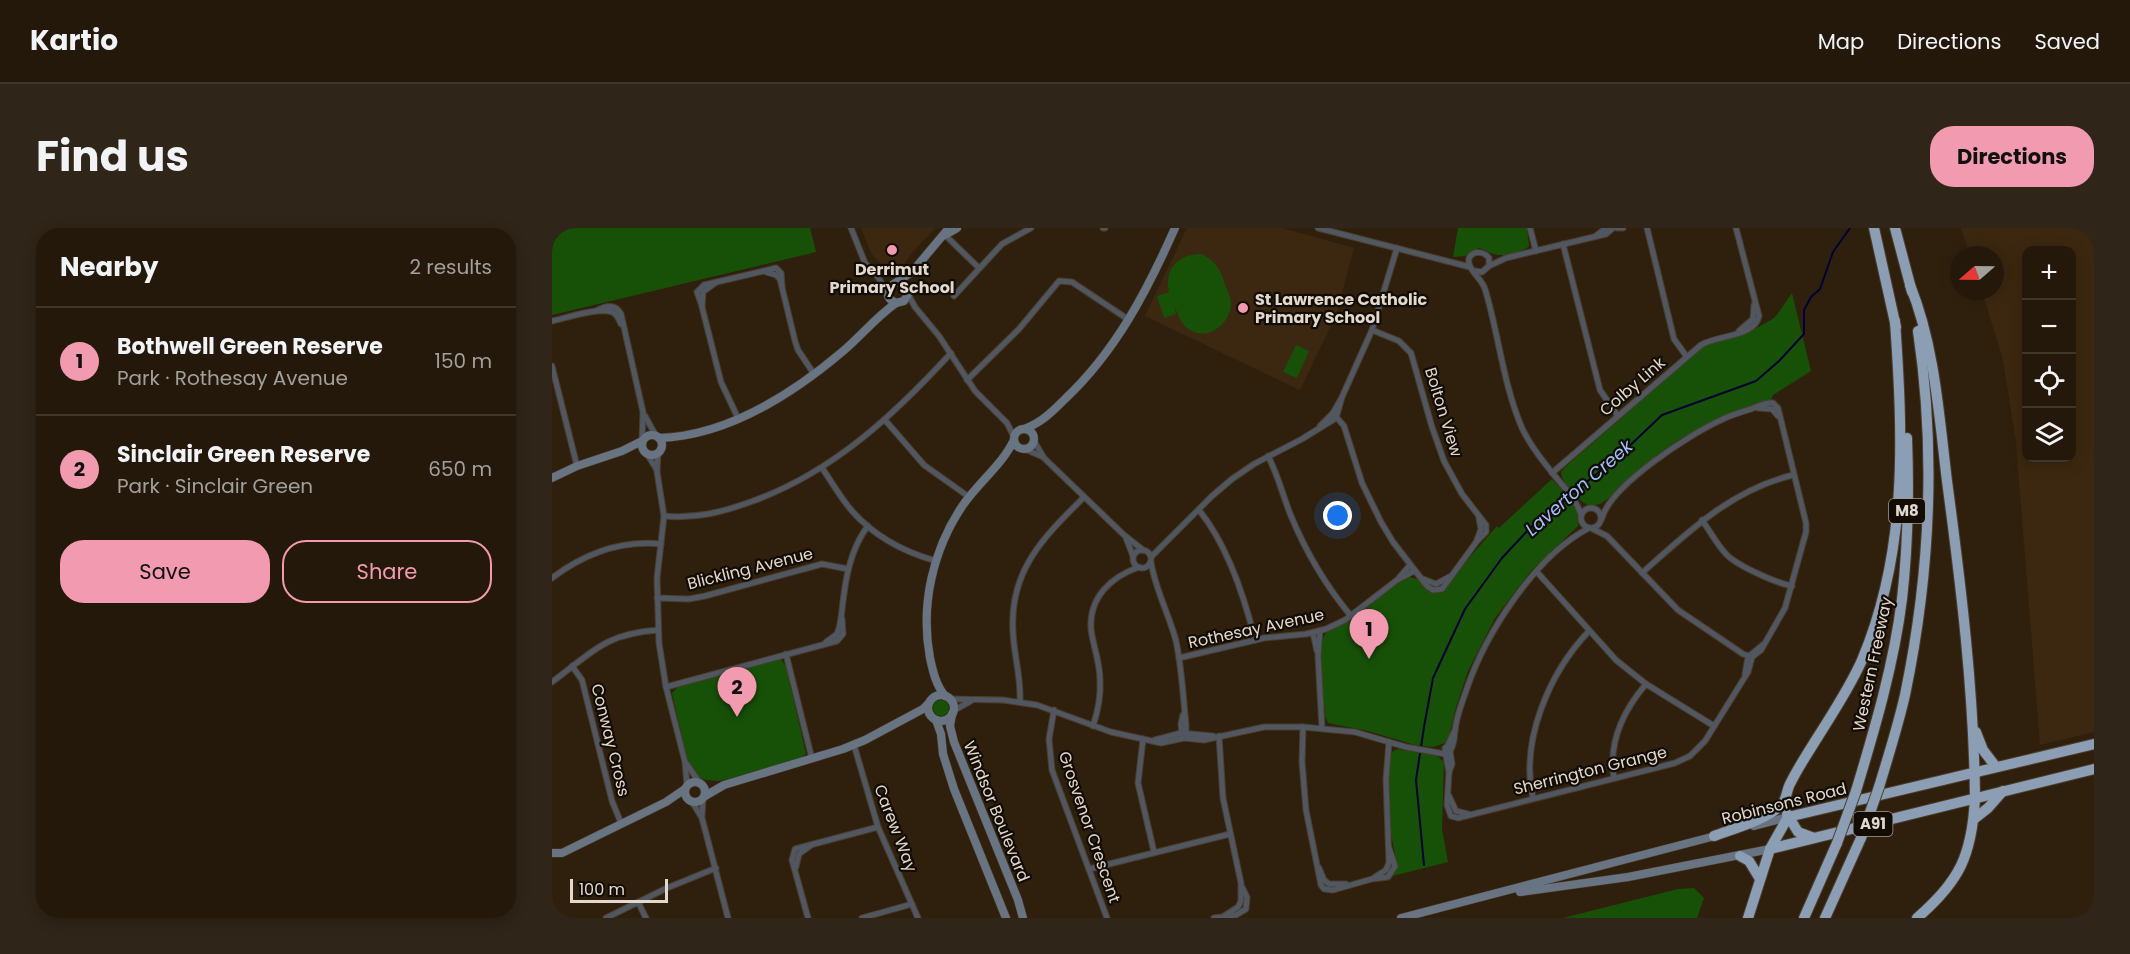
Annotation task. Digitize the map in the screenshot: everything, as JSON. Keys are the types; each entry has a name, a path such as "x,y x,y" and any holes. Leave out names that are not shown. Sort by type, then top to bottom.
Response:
{"highway":[{"name":"Western Freeway","path":"1804,918 1837,843 1856,791 1875,729 1894,647 1902,599 1908,472 1907,425 1901,355 1874,228"},
{"name":"Western Freeway","path":"1825,918 1861,838 1880,787 1905,697 1926,561 1928,433 1921,350 1910,285 1895,228"},
{"path":"1910,285 1929,349 1935,389 1959,574 1975,772 1974,819 1969,846 1958,873 1942,894 1917,918"},
{"path":"1714,836 1761,817 1781,805 1795,774 1861,663 1882,601 1894,537 1901,417 1895,321"},
{"path":"1971,711 1983,750 1996,767"},
{"name":"Robinsons Road","path":"1788,817 2094,744"},
{"name":"Robinsons Road","path":"1770,849 2094,769"},
{"path":"1974,819 1988,808 2003,791"},
{"path":"1786,796 1785,808 1788,817 1798,832 1814,838"},
{"path":"1748,918 1770,849 1788,817"},
{"path":"1740,856 1749,861 1760,879"}],"street":[{"path":"851,228 865,263 878,277 891,300 915,307"},
{"path":"882,312 889,287 912,272 947,232 957,228"},
{"path":"954,296 978,267 1002,244 1031,228"},
{"path":"952,713 953,704 940,689 933,671 927,617 936,561 949,528 969,497 1004,458 1017,432 1044,419 1092,371 1129,320 1148,287 1175,228"},
{"path":"1318,228 1453,261 1482,272 1506,258 1606,234 1615,228 1623,228"},
{"path":"1530,228 1536,251"},
{"path":"1595,236 1606,228"},
{"path":"1647,228 1674,339 1687,357"},
{"name":"Colby Link","path":"1552,473 1707,341 1750,330 1757,322 1759,316 1736,228"},
{"path":"947,232 978,267"},
{"path":"1563,244 1600,390 1618,416"},
{"path":"1122,574 1146,567 1162,544 1232,479 1268,456 1302,439 1333,417 1372,330 1397,248"},
{"path":"1453,261 1479,252 1487,256 1506,258"},
{"path":"1471,256 1469,261 1484,287 1517,415 1531,444 1576,502 1583,525 1607,536 1678,610 1750,656"},
{"path":"1484,287 1488,268 1487,256"},
{"path":"738,418 721,382 702,307 697,297 698,290 704,285 765,271 776,275 782,286 798,350 814,374"},
{"path":"622,451 653,455 678,438 738,418 779,398 844,351 882,312 906,299 912,272"},
{"path":"878,277 904,285 915,307 939,336 975,391 1006,423 1017,446 1044,458"},
{"path":"967,380 1019,329 1059,280 1072,282 1129,320"},
{"path":"552,321 596,311 612,312 617,316 624,332 643,412 642,441 645,453 657,472"},
{"name":"Bolton View","path":"1372,330 1399,341 1411,353 1435,438 1444,461 1455,484 1478,516 1481,529 1477,541 1442,583 1433,587 1414,571"},
{"path":"664,516 693,518 732,509 782,489 822,468 861,441 885,420 951,353"},
{"path":"552,366 577,466"},
{"name":"Sherrington Grange","path":"1447,751 1452,764 1449,772 1448,795 1453,813 1471,814 1685,759 1702,746 1750,669 1750,656 1761,650 1785,608 1806,532 1806,523 1780,418 1771,406 1754,408 1720,420 1690,436 1654,461 1610,501"},
{"path":"643,412 662,443 657,472 664,516 657,598 658,630 666,687 685,762 685,795 702,818 728,918"},
{"path":"1333,417 1341,421 1346,432 1370,502 1393,542 1414,571"},
{"path":"1004,458 1031,447 1044,419"},
{"path":"885,420 924,465 969,497"},
{"path":"1006,423 1030,431 1044,458 1151,559 1155,583 1167,613 1179,658 1184,707 1184,735"},
{"path":"552,478 577,466 622,451 650,435 678,438"},
{"path":"1268,456 1306,548 1327,583 1351,616"},
{"path":"822,468 852,511 868,526 901,549 936,561"},
{"path":"1642,573 1702,520 1745,492 1793,475"},
{"path":"1020,701 1020,670 1012,616 1019,580 1035,549 1084,497"},
{"path":"1575,535 1581,517 1592,508 1610,501"},
{"path":"666,802 698,802 724,784 854,745 922,709 938,696 1020,701 1054,710 1120,735 1165,743 1184,735 1219,736 1264,728 1303,727 1355,732 1406,747 1447,751 1454,742 1454,731 1469,680 1500,619 1522,588 1537,572 1575,535 1591,528 1601,520 1610,501"},
{"path":"1576,502 1600,512 1607,536"},
{"path":"1199,510 1231,566 1247,609 1255,640"},
{"path":"1702,520 1730,558 1778,582 1792,586"},
{"path":"666,687 837,641 841,638 848,569 858,541 868,526"},
{"path":"1124,535 1131,547 1134,564 1155,583"},
{"path":"552,578 576,561 609,548 642,543 661,544"},
{"path":"1093,726 1098,708 1100,679 1091,630 1096,601 1104,589 1122,574 1138,550 1162,544"},
{"name":"Blickling Avenue","path":"657,598 689,599 705,596 822,564 848,569"},
{"name":"Rothesay Avenue","path":"1397,580 1410,565"},
{"name":"Rothesay Avenue","path":"1179,658 1255,640 1320,631 1351,616 1397,580 1414,571"},
{"path":"1537,572 1616,660 1646,684 1714,726"},
{"path":"552,682 593,649 609,641 635,632 658,630"},
{"path":"1320,631 1318,656 1322,728"},
{"path":"1533,798 1529,779 1529,763 1541,713 1563,666 1589,632"},
{"path":"1313,633 1318,656"},
{"path":"786,654 812,759"},
{"name":"Conway Cross","path":"572,666 582,681 612,801 621,823"},
{"path":"933,671 928,710 934,718"},
{"path":"1614,778 1612,758 1615,736 1628,710 1646,684"},
{"path":"905,717 917,715 943,720 964,704 976,699"},
{"name":"Grosvenor Crescent","path":"1054,710 1048,739 1050,762 1107,918"},
{"name":"Windsor Boulevard","path":"952,713 950,726 954,741 1018,900 1022,917"},
{"name":"Windsor Boulevard","path":"934,718 941,734 943,754 954,789 1006,918"},
{"path":"1303,727 1305,794 1317,864 1324,880 1329,884 1354,883 1372,879 1388,867 1386,788 1389,742"},
{"path":"1214,918 1224,916 1240,905 1241,883 1223,798 1219,736"},
{"path":"1143,740 1138,783 1154,852"},
{"name":"Carew Way","path":"854,745 878,827 918,918"},
{"path":"685,762 705,789 702,818"},
{"path":"552,853 561,853 666,802 693,782 724,784"},
{"name":"Robinsons Road","path":"1401,918 1788,817"},
{"path":"808,918 796,868 799,854 812,845 878,827"},
{"path":"1089,869 1230,834"},
{"path":"552,848 571,847"},
{"name":"Robinsons Road","path":"1483,898 1628,877 1770,849"},
{"path":"606,918 716,868"},
{"path":"638,902 645,918"},
{"path":"862,918 912,904"}],"shaded area":[{"name":"Derrimut Primary School","path":"861,228 935,228 910,255 899,272 890,274 871,253"},
{"name":"St Lawrence Catholic Primary School","path":"1187,228 1282,228 1354,248 1336,315 1300,390 1145,316"},
{"path":"1961,228 2094,228 2094,732 2040,745 2016,442 2003,360 1985,300 2004,300 2004,246 1967,246"}],"green space":[{"path":"552,228 810,228 816,252 552,315"},
{"path":"1458,228 1527,228 1529,246 1522,251 1508,255 1498,255 1479,248 1465,256 1453,257"},
{"path":"1201,254 1210,259 1218,269 1231,304 1230,312 1222,325 1209,333 1202,334 1185,326 1174,304 1176,314 1164,318 1157,296 1169,292 1169,276 1174,264 1186,257"},
{"path":"1792,293 1811,371 1773,395 1771,400 1724,417 1680,439 1653,458 1600,504 1591,506 1586,504 1572,492 1562,477 1561,472 1564,468 1704,346 1745,334 1771,320"},
{"path":"1296,345 1309,351 1297,378 1283,372"},
{"path":"1552,479 1575,506 1578,512 1578,526 1530,572 1495,618 1468,671 1445,743 1433,747 1415,745 1368,731 1328,723 1325,716 1321,665 1321,645 1325,635 1409,577 1417,579 1433,593 1444,591 1497,526 1499,528"},
{"path":"781,660 786,666 806,754 799,759 730,779 718,781 699,779 687,758 672,693 678,687"},
{"path":"941,700 947,702 949,708 947,714 941,716 935,714 933,708 935,702"},
{"path":"1398,749 1437,756 1444,762 1442,829 1448,862 1392,876 1397,866 1390,828 1388,790 1390,756"},
{"path":"1694,888 1704,898 1697,918 1563,918 1678,889"}],"waterway":[{"name":"Laverton Creek","path":"1424,865 1416,780 1424,727 1433,678 1465,609 1502,558 1530,528 1621,454 1662,415 1756,381 1779,361 1804,334 1804,310 1811,297 1820,289 1833,252 1850,228"}],"place":[{"name":"Derrimut Primary School","path":"892,250"},
{"name":"St Lawrence Catholic Primary School","path":"1243,308"},
{"name":"Bothwell Green Reserve","path":"1369,659"},
{"name":"Sinclair Green Reserve","path":"737,717"}]}
